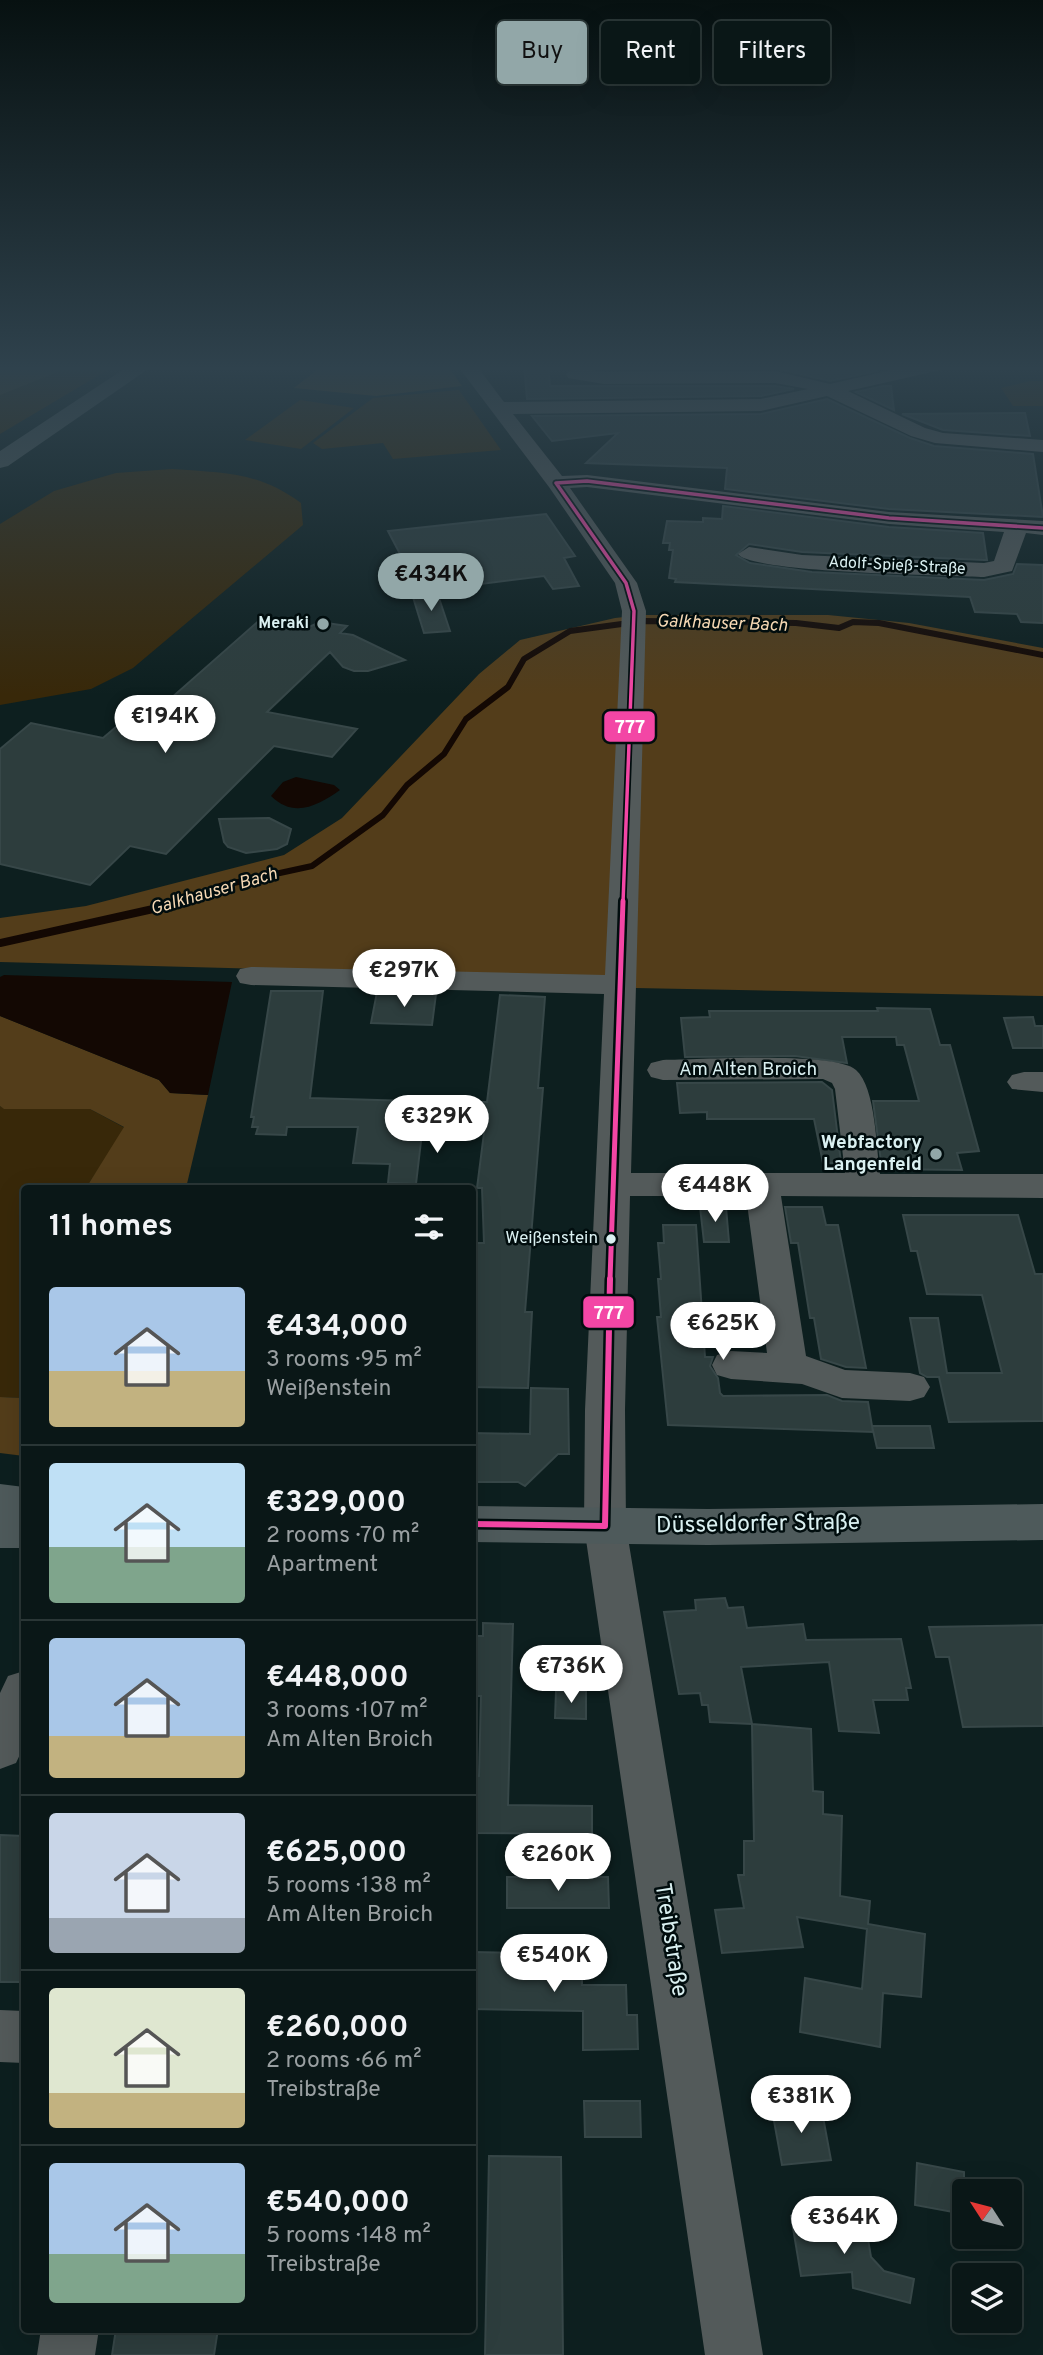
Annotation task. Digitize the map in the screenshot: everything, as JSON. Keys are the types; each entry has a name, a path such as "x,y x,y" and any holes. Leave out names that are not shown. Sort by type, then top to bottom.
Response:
{"main road":[{"path":"0,1502 21,1505"},
{"name":"Düsseldorfer Straße","path":"476,1524 605,1526 1043,1522"},
{"path":"0,1530 21,1530"}],"street":[{"path":"550,475 626,583 633,624 613,1184 605,1526"},
{"path":"556,483 587,481 889,518 1043,528"},
{"name":"Adolf-Spieß-Straße","path":"749,554 802,562 984,570 1003,566 1017,527"},
{"path":"251,976 622,985"},
{"name":"Am Alten Broich","path":"663,1070 827,1069 844,1076 852,1089 864,1186"},
{"path":"613,1184 1043,1186"},
{"path":"762,1185 788,1367"},
{"path":"731,1365 806,1370 842,1384 910,1387"},
{"name":"Treibstraße","path":"605,1526 734,2355"},
{"path":"0,1749 21,1697"},
{"path":"0,2036 21,2037"},
{"path":"65,2355 69,2333"}],"shaded area":[{"path":"109,475 240,476 270,485 301,503 303,525 133,668 91,689 0,705 0,524 54,491"},
{"path":"643,615 828,615 909,623 1043,648 1043,996 635,988 636,979 0,962 0,918 86,906 284,855 342,818 479,674 520,640 615,618"},
{"path":"296,777 334,785 340,790 315,805 297,808 280,803 271,796 283,782"},
{"path":"0,977 232,982 208,1095 170,1093 159,1080 0,1016"},
{"path":"0,1016 159,1080 170,1093 208,1095 187,1185 88,1185 124,1127 90,1109 4,1109 0,1106"},
{"path":"0,1106 5,1109 90,1109 125,1128 88,1185 21,1185 21,1398 0,1397"},
{"path":"0,1397 21,1398 21,1456 0,1453"}],"building":[{"path":"726,475 1036,475 1043,517 889,509 725,489"},
{"path":"723,506 889,527 983,533 987,560 802,552 749,544 736,555 750,563 812,572 984,580 1013,574 1017,564 1043,565 1043,623 1021,622 1017,614 975,612 970,597 675,582 676,579 669,578 673,550 669,550 670,543 663,543 667,521 703,522 703,518 722,519"},
{"path":"546,514 575,556 564,558 579,586 553,589 544,576 481,584 472,570 412,577 388,531"},
{"path":"437,592 450,631 424,633 412,594"},
{"path":"262,618 309,627 320,622 347,626 340,633 353,635 405,660 368,671 354,671 343,667 330,652 267,712 357,729 332,757 274,746 166,854 130,846 90,885 0,864 0,749 31,723 103,738 143,704 161,707"},
{"path":"269,818 291,829 287,844 277,849 246,853 228,847 224,842 219,819"},
{"path":"271,991 323,991 310,1098 445,1102 487,1102 500,995 545,997 538,1088 543,1088 525,1312 532,1312 528,1388 476,1387 476,1243 484,1243 482,1188 477,1188 485,1125 423,1124 416,1184 388,1183 390,1164 353,1163 358,1127 287,1127 286,1135 256,1134 258,1127 252,1127 254,1117 251,1117"},
{"path":"377,992 436,994 432,1025 371,1023"},
{"path":"877,1008 930,1009 940,1045 950,1045 979,1151 957,1153 962,1170 882,1169 873,1101 919,1101 904,1045 897,1045 896,1037 842,1037 847,1063 795,1056 685,1057 681,1018 710,1017 709,1011 878,1011"},
{"path":"1033,1017 1035,1026 1043,1026 1043,1048 1013,1048 1004,1018"},
{"path":"822,1082 832,1090 841,1163 823,1163 814,1119 707,1119 707,1112 680,1113 677,1083"},
{"path":"700,1207 726,1207 729,1242 704,1242"},
{"path":"785,1207 822,1207 826,1225 838,1225 866,1368 846,1367 821,1359 814,1318 810,1318 798,1243 791,1243"},
{"path":"903,1215 1018,1215 1035,1274 1043,1274 1043,1421 949,1422 939,1377 927,1377 920,1373 910,1318 938,1318 947,1373 1002,1373 982,1295 927,1294 917,1251 911,1251"},
{"path":"663,1225 696,1225 705,1357 713,1357 710,1366 718,1378 723,1396 827,1395 842,1401 868,1402 873,1432 668,1425 657,1317 661,1317 658,1243 664,1243"},
{"path":"531,1388 568,1389 569,1454 558,1454 525,1486 518,1482 476,1482 476,1433 530,1434"},
{"path":"872,1426 930,1426 934,1448 877,1448"},
{"path":"725,1598 728,1608 743,1607 747,1628 803,1624 806,1640 901,1639 911,1688 906,1688 908,1700 873,1700 879,1733 839,1731 829,1662 741,1667 752,1724 710,1722 708,1705 702,1705 700,1693 679,1694 664,1612 696,1610 695,1600"},
{"path":"483,1623 513,1624 508,1805 592,1806 592,1834 476,1833 481,1696 476,1696 476,1636 483,1636"},
{"path":"1043,1625 1043,1726 963,1727 949,1657 936,1657 929,1627"},
{"path":"556,1691 586,1691 586,1719 555,1718"},
{"path":"752,1724 811,1729 813,1791 823,1792 823,1814 842,1816 840,1896 870,1901 868,1924 925,1934 921,1997 883,1993 880,2047 800,2032 805,1978 862,1989 867,1929 797,1917 803,1947 722,1953 715,1910 744,1908 738,1875 744,1875 744,1841 754,1841"},
{"path":"0,1835 21,1836 21,1982 0,1982"},
{"path":"507,1877 608,1877 609,1908 507,1908"},
{"path":"476,1952 582,1954 582,1985 626,1985 627,2015 637,2015 638,2049 583,2050 583,2011 476,2009"},
{"path":"584,2101 640,2101 641,2137 585,2137"},
{"path":"821,2106 831,2160 782,2165 772,2110"},
{"path":"489,2156 561,2157 563,2355 485,2355"},
{"path":"917,2163 964,2172 964,2179 952,2179 952,2212 915,2205"},
{"path":"844,2212 849,2240 868,2239 871,2257 884,2271 914,2279 910,2303 853,2288 852,2272 801,2276 791,2216"},
{"path":"115,2333 217,2333 214,2355 112,2355"}],"waterway":[{"name":"Galkhauser Bach","path":"185,903 220,886 312,866 383,815 407,785 444,754 466,719 508,687 524,659 570,631 644,621 796,623 839,628 853,622 879,623 1043,655"},
{"name":"Galkhauser Bach","path":"0,943 189,901"}],"transit line":[{"name":"777","path":"556,483 587,481 889,518 1043,528"},
{"name":"777","path":"556,483 626,583 634,611 605,1410 605,1526"},
{"name":"777","path":"476,1524 605,1526"}],"place":[{"name":"Meraki","path":"323,624"},
{"name":"Webfactory Langenfeld","path":"936,1154"},
{"name":"Weißenstein","path":"611,1239"}]}
